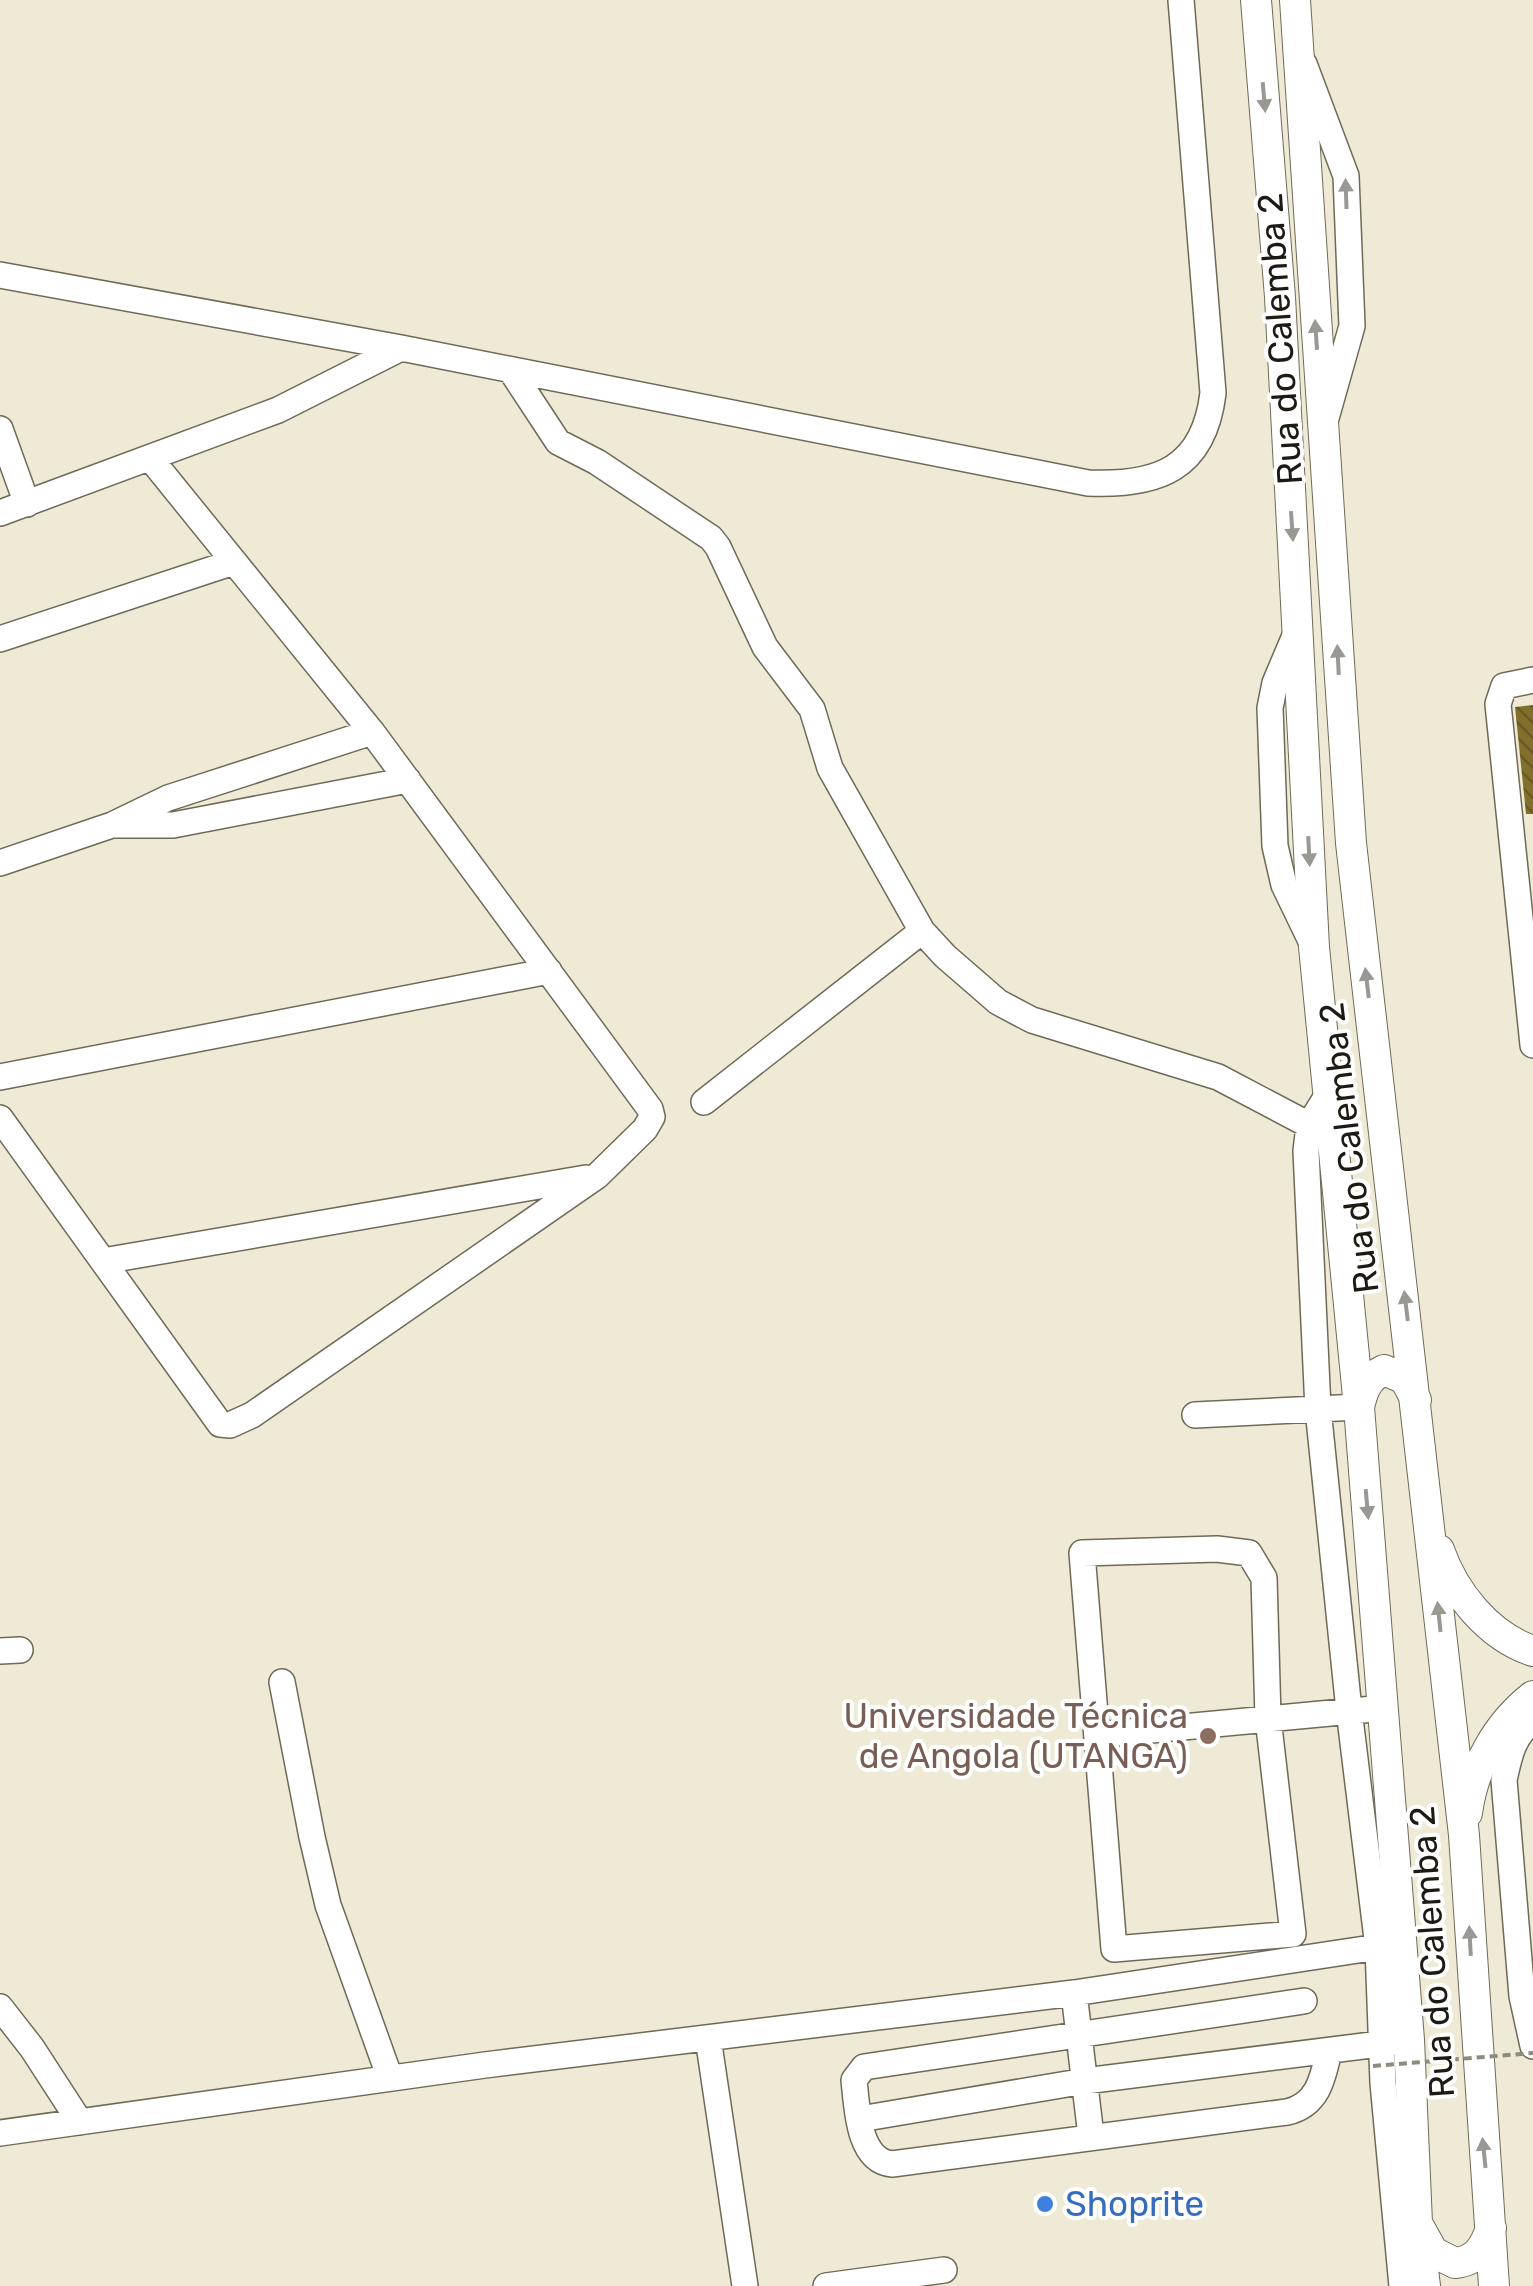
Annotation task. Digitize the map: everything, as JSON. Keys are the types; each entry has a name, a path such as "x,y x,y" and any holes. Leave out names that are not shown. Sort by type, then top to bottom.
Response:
{"main road":[{"name":"Rua do Calemba 2","path":"1256,0 1299,626 1314,947 1384,1708 1390,1947 1388,2050 1425,2286"},
{"name":"Rua do Calemba 2","path":"1295,0 1351,843 1464,1835 1494,2286"},
{"path":"1359,1407 1366,1384 1384,1370 1405,1379 1417,1403"},
{"path":"1427,1514 1446,1569 1467,1602 1510,1640 1533,1651"},
{"path":"1464,1835 1468,1805 1487,1750 1501,1726 1533,1696"},
{"path":"1417,2223 1433,2252 1456,2263 1476,2256 1492,2228"}],"street":[{"path":"0,275 401,348 1088,483 1143,482 1168,471 1202,438 1213,393 1181,0"},
{"path":"0,513 278,410 401,348"},
{"path":"512,372 558,442 611,471 711,538 718,547 765,647 812,709 830,768 922,931 946,956 1011,1010 1032,1020 1218,1076 1309,1126"},
{"path":"0,429 27,504"},
{"path":"0,1118 220,1424 230,1424 252,1415 597,1176 646,1129 652,1117 650,1108 372,732 150,458"},
{"path":"0,639 234,562"},
{"path":"1533,680 1504,686 1498,704 1527,935 1533,1045"},
{"path":"0,863 112,825 168,798 372,732"},
{"path":"112,825 173,825 408,780"},
{"path":"704,1102 922,931"},
{"path":"0,1077 549,971"},
{"path":"0,2133 390,2078 1074,1993 1390,1947 1349,1710 1318,1409 1306,1152 1309,1126 1330,1091"},
{"path":"103,1262 597,1176"},
{"path":"1195,1415 1359,1407"},
{"path":"1216,1549 1248,1553 1264,1578 1268,1718 1293,1934 1114,1950 1082,1553 1216,1549"},
{"path":"282,1682 328,1905 390,2078"},
{"path":"1098,1735 1384,1708"},
{"path":"1533,1720 1511,1748 1504,1780 1522,1996 1533,2049"},
{"path":"1074,1993 1091,2136"},
{"path":"1304,2001 864,2067 854,2080 867,2149 884,2164 1300,2109 1322,2080 1329,2051"},
{"path":"0,2006 80,2122"},
{"path":"708,2038 745,2286"},
{"path":"860,2119 1085,2081 1329,2051 1388,2050 1402,2286"},
{"path":"826,2286 944,2270"}],"path":[{"path":"1388,2050 1533,2049"}],"building":[{"path":"1533,705 1533,814 1526,814 1515,707"}],"place":[{"name":"Universidade Técnica de Angola (UTANGA)","path":"1208,1736"},
{"name":"Shoprite","path":"1045,2204"}]}
